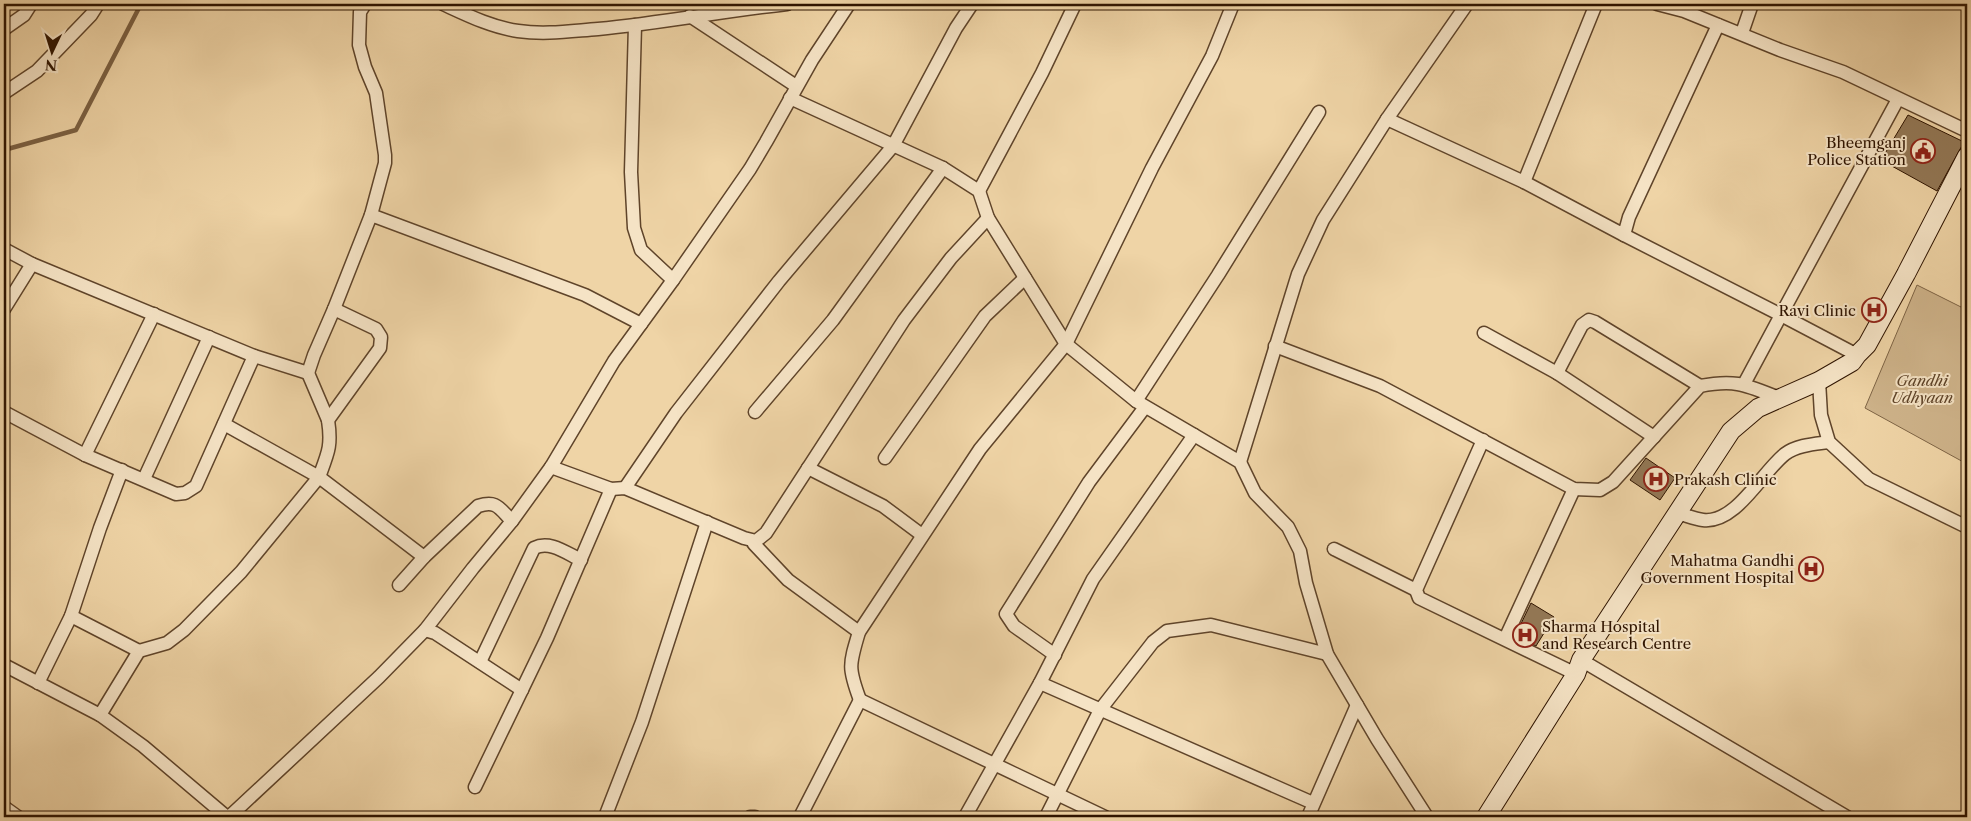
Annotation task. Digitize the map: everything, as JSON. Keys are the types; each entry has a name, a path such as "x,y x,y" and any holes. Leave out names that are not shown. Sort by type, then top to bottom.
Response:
{"street":[{"path":"4,29 24,16 31,4"},
{"path":"4,93 37,71 91,15 98,4"},
{"path":"100,715 139,651 167,643 184,630 241,572 320,477 331,447 328,420 308,373 371,215 385,163 376,93 365,67 359,45 360,12 365,4"},
{"path":"443,4 486,23 517,31 548,33 635,25 690,16 724,7 787,4"},
{"path":"4,665 100,715 143,746 228,817 379,677 425,630 512,521 551,467 614,361 750,169 796,86 849,4"},
{"path":"625,488 676,414 779,281 893,146 956,28 972,4"},
{"path":"979,191 1042,73 1075,4"},
{"path":"1105,817 860,700 851,677 850,661 859,632 980,449 1066,344 1152,168 1212,56 1233,4"},
{"path":"1240,462 1298,274 1323,220 1387,119 1466,4"},
{"path":"1524,182 1596,4"},
{"path":"1657,4 1718,24 1780,50 1843,72 1967,131"},
{"path":"1742,34 1752,4"},
{"path":"690,16 796,86"},
{"path":"1624,235 1629,217 1718,24"},
{"path":"635,25 631,172 634,228 641,250 673,280"},
{"path":"790,98 943,168 979,191 988,218 1066,344 1140,404 1240,462 1255,493 1288,528 1300,551 1306,583 1327,654 1428,817"},
{"path":"1744,384 1898,99"},
{"path":"1055,655 1014,626 1006,614 1140,404 1318,112"},
{"path":"1387,119 1524,182 1858,356"},
{"path":"1486,817 1578,667 1732,431 1758,408 1819,382 1852,362 1867,344 1906,274 1967,156"},
{"path":"755,412 833,320 943,168"},
{"path":"371,215 585,295 641,324"},
{"path":"859,632 788,580 754,544 766,532 904,320 951,258 988,218"},
{"path":"4,249 32,264 254,356 308,373"},
{"path":"4,309 32,264"},
{"path":"885,458 985,316 1025,278"},
{"path":"328,420 380,348 381,337 376,329 334,309"},
{"path":"85,455 154,314"},
{"path":"1557,373 1582,325 1589,320 1700,386"},
{"path":"1484,333 1557,373 1654,437"},
{"path":"144,479 208,337"},
{"path":"1275,346 1380,386 1574,489 1600,490 1613,482 1700,386 1720,382 1744,384 1779,398"},
{"path":"4,412 85,455 176,494 185,493 196,486 254,356"},
{"path":"1819,382 1821,415 1830,442 1869,479 1967,527"},
{"path":"224,424 320,477 424,557"},
{"path":"965,817 1040,684 1093,579 1194,435"},
{"path":"1416,590 1483,440"},
{"path":"1677,513 1704,520 1719,519 1731,511 1784,454 1796,448 1830,442"},
{"path":"551,467 611,490 625,488 744,538 756,540"},
{"path":"808,468 883,506 922,535"},
{"path":"38,683 71,616 100,528 122,470"},
{"path":"1505,640 1574,489"},
{"path":"475,787 522,690 611,490"},
{"path":"399,584 424,557 478,506 487,503 495,504 512,521"},
{"path":"605,817 642,722 707,522"},
{"path":"480,662 534,548 543,544 551,546 581,560"},
{"path":"1334,549 1416,590 1420,598 1505,640 1578,667 1848,817"},
{"path":"71,616 139,651"},
{"path":"1046,817 1100,710 1153,642 1167,631 1211,626 1327,654"},
{"path":"425,630 435,633 522,690"},
{"path":"1040,684 1313,803"},
{"path":"800,817 860,700"},
{"path":"1308,817 1357,705"},
{"path":"4,807 18,817"},
{"path":"750,817 755,817"}],"green space":[{"name":"Gandhi Udhyaan","path":"1917,285 1967,310 1967,464 1865,408"}],"building":[{"name":"Bheemganj Police Station","path":"1908,115 1964,142 1937,191 1881,160"},
{"path":"1646,458 1675,478 1660,500 1630,480"},
{"path":"1531,603 1554,617 1536,646 1515,636"}],"waterway":[{"path":"4,150 76,130 141,4"}],"place":[{"name":"Bheemganj Police Station","path":"1923,151"},
{"name":"Ravi Clinic","path":"1874,310"},
{"name":"Prakash Clinic","path":"1656,479"},
{"name":"Mahatma Gandhi Government Hospital","path":"1811,569"},
{"name":"Sharma Hospital and Research Centre","path":"1525,635"}]}
